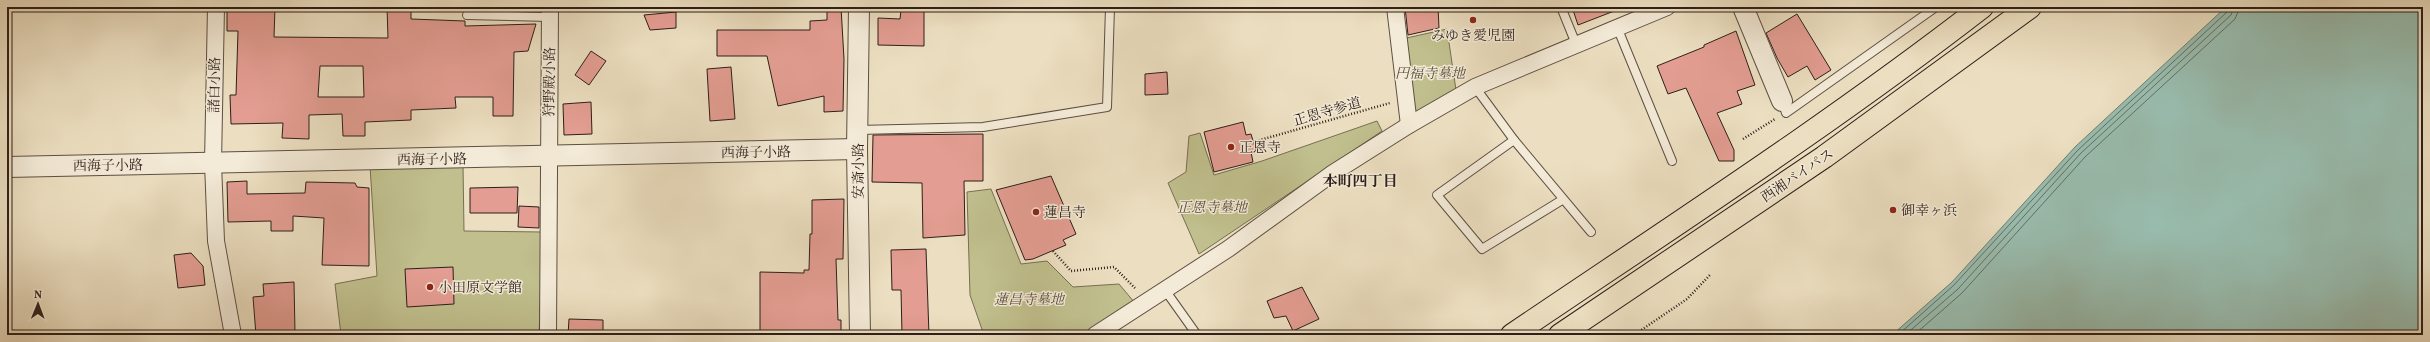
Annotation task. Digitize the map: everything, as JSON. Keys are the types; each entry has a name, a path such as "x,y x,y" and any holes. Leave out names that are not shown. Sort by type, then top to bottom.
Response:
{"highway":[{"name":"西湘バイパス","path":"1512,335 1704,206 1906,65 1982,7"},
{"name":"西湘バイパス","path":"1560,335 1824,156 2025,11"}],"street":[{"name":"諸白小路","path":"216,7 213,163 216,241 233,335"},
{"name":"安斎小路","path":"859,7 857,149 860,335"},
{"path":"1395,7 1409,125"},
{"path":"1096,335 1228,249 1333,173 1409,125 1475,87 1667,7"},
{"path":"1743,7 1782,101"},
{"name":"狩野殿小路","path":"548,335 550,12"},
{"name":"西海子小路","path":"7,167 857,149"}],"lane":[{"path":"858,130 982,126 1107,107 1110,7"},
{"path":"1562,7 1576,44"},
{"path":"1782,101 1786,113 1936,7"},
{"path":"467,15 550,12"},
{"path":"1617,27 1672,161"},
{"path":"1475,87 1514,140 1562,200 1591,232"},
{"path":"1514,140 1437,195 1482,249 1562,200"},
{"path":"1165,290 1197,335"}],"path":[{"name":"正恩寺参道","path":"1253,142 1406,98"},
{"path":"1743,138 1764,124"},
{"path":"1053,251 1071,270 1114,267 1148,301"},
{"path":"1634,335 1687,298 1710,275"}],"green space":[{"name":"円福寺墓地","path":"1447,29 1456,90 1412,116 1402,39"},
{"name":"正恩寺墓地","path":"1377,121 1382,131 1199,254 1168,183 1186,172 1189,136 1200,133 1214,175 1262,161"},
{"path":"463,165 464,231 543,232 539,335 341,335 335,284 377,276 370,166"},
{"name":"蓮昌寺墓地","path":"991,189 1021,264 1047,261 1073,287 1119,284 1135,303 1082,335 984,335 970,295 967,192"}],"water":[{"path":"2226,7 2423,7 2423,335 1892,335 1952,282 2075,147"}],"building":[{"path":"227,7 275,7 274,37 388,38 387,7 411,7 411,19 465,21 465,26 536,24 528,51 514,52 513,116 493,116 493,97 455,97 456,108 411,110 411,120 365,122 365,136 343,136 342,114 309,115 309,139 282,138 283,123 231,124 230,95 236,95 238,31 227,31","holes":["320,66 363,66 364,97 318,97"]},
{"path":"827,7 841,7 844,59 843,111 824,112 824,96 778,106 767,56 717,56 717,30 810,30 810,21 827,20"},
{"path":"1405,7 1438,7 1439,28 1408,35"},
{"path":"1572,7 1622,7 1622,8 1578,25"},
{"path":"901,10 924,10 924,46 878,45 878,18 900,19"},
{"path":"676,12 676,28 650,30 644,15"},
{"path":"1797,14 1831,70 1815,80 1807,66 1788,77 1777,58 1766,33"},
{"path":"1736,31 1755,85 1737,91 1742,104 1717,113 1734,150 1734,161 1719,161 1686,88 1668,94 1657,66 1704,47 1704,45"},
{"path":"591,51 606,61 589,85 575,75"},
{"path":"731,67 735,119 710,121 707,69"},
{"path":"1167,72 1168,94 1145,95 1145,74"},
{"path":"591,102 592,134 564,135 563,104"},
{"name":"正恩寺","path":"1243,122 1246,135 1251,134 1256,151 1251,152 1253,162 1214,172 1204,132"},
{"path":"983,134 983,181 964,181 965,235 923,238 922,183 872,182 873,135"},
{"name":"蓮昌寺","path":"1051,176 1076,234 1063,240 1066,245 1033,259 1025,260 996,190"},
{"path":"247,181 247,194 305,193 306,182 355,183 357,187 369,188 369,266 322,265 324,218 293,216 293,231 271,231 271,221 228,222 227,182"},
{"path":"518,187 517,213 470,213 470,188"},
{"path":"844,199 843,259 836,259 838,320 841,320 841,335 760,335 760,272 804,273 804,270 809,270 810,234 812,234 812,200"},
{"path":"519,206 539,207 539,228 518,227"},
{"path":"926,249 929,335 902,335 901,290 892,290 891,250"},
{"path":"191,253 203,266 205,285 178,288 174,255"},
{"name":"小田原文学館","path":"453,267 454,304 407,307 405,269"},
{"path":"294,282 295,333 256,335 253,297 264,296 263,284"},
{"path":"1302,287 1319,319 1293,331 1286,316 1274,318 1267,301"},
{"path":"569,319 603,320 603,335 568,335"}],"place":[{"name":"みゆき愛児園","path":"1473,20"},
{"name":"正恩寺","path":"1231,147"},
{"name":"御幸ヶ浜","path":"1893,210"},
{"name":"蓮昌寺","path":"1036,212"},
{"name":"小田原文学館","path":"430,287"}],"district":[{"name":"本町四丁目","path":"1360,181"}]}
